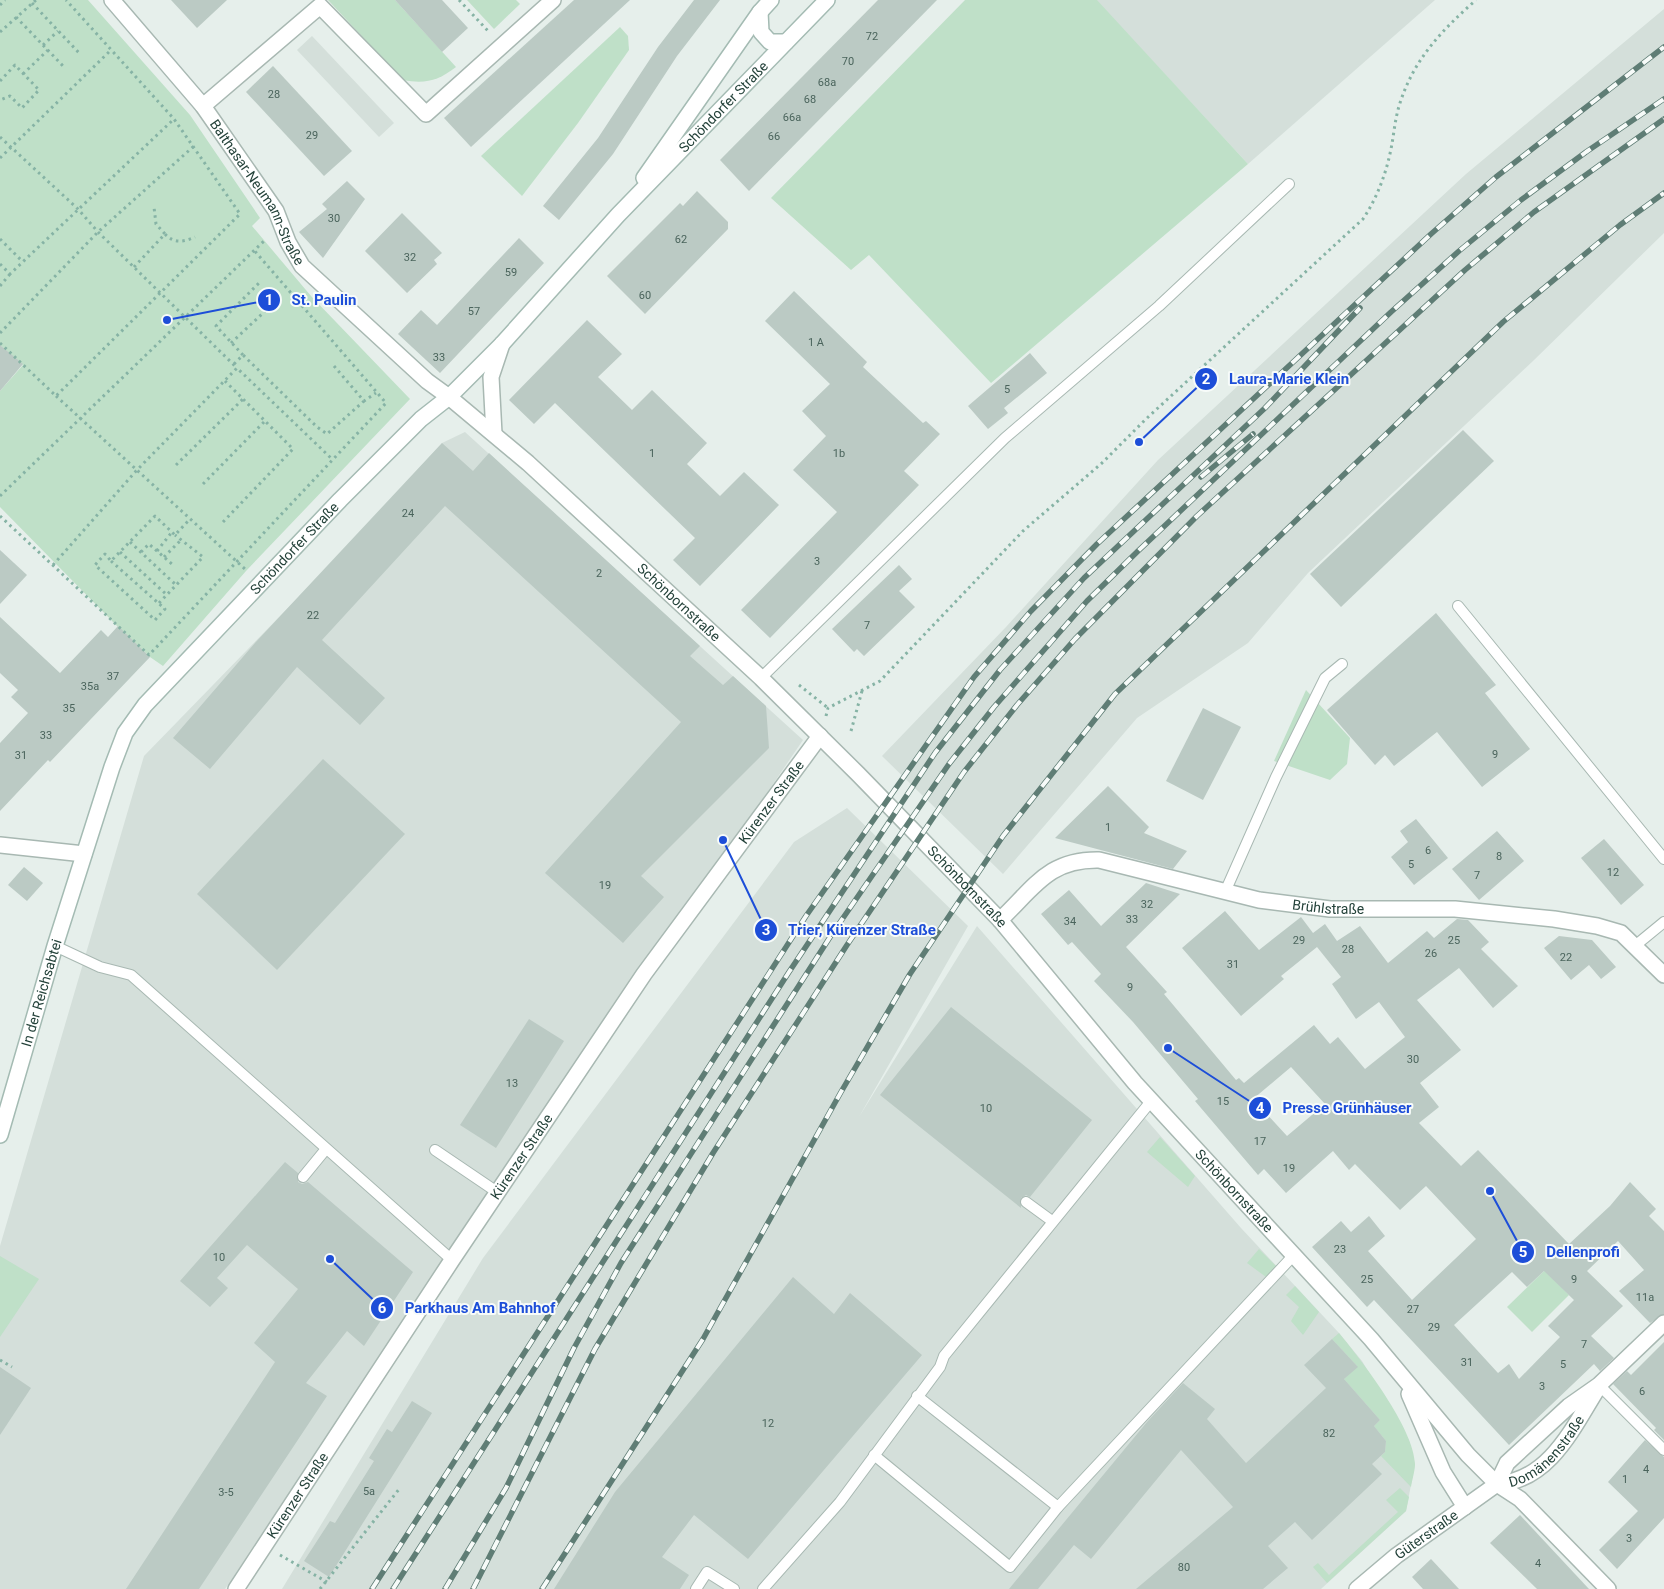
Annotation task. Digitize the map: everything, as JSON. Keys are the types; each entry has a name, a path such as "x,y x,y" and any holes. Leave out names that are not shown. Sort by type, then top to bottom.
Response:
{"street":[{"name":"Balthasar-Neumann-Straße","path":"112,0 203,106 276,211 302,266 426,381 449,397"},
{"name":"Balthasar-Neumann-Straße","path":"203,106 320,6 426,114 553,0"},
{"name":"Schöndorfer Straße","path":"618,215 760,12 771,0"},
{"name":"Schöndorfer Straße","path":"84,854 125,733 145,705 416,424 449,397 502,344 618,215 827,0"},
{"path":"760,12 761,32 770,42 786,42"},
{"path":"494,434 490,378 502,344"},
{"name":"Schönbornstraße","path":"449,397 494,434 761,678 1000,920 1152,1100 1370,1338 1445,1429 1497,1484 1520,1500 1608,1589"},
{"name":"Kürenzer Straße","path":"236,1589 497,1192 644,974 820,736"},
{"path":"0,845 84,854"},
{"name":"In der Reichsabtei","path":"0,1134 84,854"},
{"name":"Brühlstraße","path":"1000,920 1048,873 1063,864 1080,860 1099,860 1259,900 1330,909 1455,909 1554,919 1621,933 1636,945 1664,975"},
{"name":"Domänenstraße","path":"1497,1484 1507,1463 1568,1406 1599,1385 1664,1323"},
{"name":"Schönbornstraße","path":"1402,1376 1443,1472 1465,1507"},
{"name":"Domänenstraße","path":"1497,1484 1523,1479 1541,1466 1566,1440 1599,1385"},
{"name":"Güterstraße","path":"1357,1589 1396,1556 1497,1484"}],"lane":[{"path":"761,678 1005,438 1159,306 1289,184"},
{"path":"1458,606 1664,859"},
{"path":"1225,892 1276,776 1325,678 1342,664"},
{"path":"1636,945 1664,922"},
{"path":"55,946 100,967 131,975 452,1260"},
{"path":"763,1589 840,1502 940,1367 944,1356 1152,1100"},
{"path":"303,1177 326,1149"},
{"path":"435,1150 497,1192"},
{"path":"1026,1202 1052,1221"},
{"path":"874,1455 1010,1566 1058,1507 1293,1256"},
{"path":"1599,1385 1664,1450"},
{"path":"917,1396 1058,1507"},
{"path":"696,1589 707,1572 734,1589"}],"path":[{"path":"0,5 5,0"},
{"path":"56,396 240,214 174,119 66,0"},
{"path":"459,0 502,46"},
{"path":"799,685 828,708 880,681 1022,531 1102,463 1146,419 1363,219 1372,206 1386,171 1399,106 1411,76 1431,43 1476,0"},
{"path":"0,32 34,1 58,31 81,55"},
{"path":"16,17 64,67"},
{"path":"43,45 58,31"},
{"path":"23,74 48,50"},
{"path":"0,158 112,50"},
{"path":"0,81 15,65 39,90 22,108 10,96 0,100"},
{"path":"0,286 22,261 174,119"},
{"path":"0,137 78,209 98,232 333,460"},
{"path":"0,333 98,232 194,146"},
{"path":"154,207 156,224 170,240 184,241 195,237"},
{"path":"0,496 252,250 283,229"},
{"path":"134,267 165,234"},
{"path":"0,239 22,261"},
{"path":"0,516 148,655 238,561 386,404 252,250"},
{"path":"0,264 10,274"},
{"path":"260,282 216,326 317,428 327,434 376,393"},
{"path":"232,342 278,299"},
{"path":"0,342 136,471 238,561 260,585"},
{"path":"234,364 243,355"},
{"path":"334,366 364,402"},
{"path":"53,565 136,471 237,368"},
{"path":"223,522 293,449 225,381"},
{"path":"176,465 243,399"},
{"path":"202,484 265,420"},
{"path":"111,561 155,516 202,557 158,603"},
{"path":"157,551 190,519"},
{"path":"164,558 181,540"},
{"path":"130,542 176,585"},
{"path":"141,552 149,544 172,565"},
{"path":"120,552 167,595"},
{"path":"105,554 111,561 165,609 155,620 95,565 105,554"},
{"path":"851,731 862,690"},
{"path":"0,1360 12,1367"},
{"path":"320,1589 400,1488"},
{"path":"264,1546 327,1582"}],"shaded area":[{"path":"1096,0 1435,0 1248,164"},
{"path":"1664,9 1664,233 1533,361 1308,573 1248,643 1137,718 1003,874 882,756 1006,627 1158,460 1466,174"},
{"path":"312,36 394,123 379,137 297,50"},
{"path":"465,432 803,740 225,1589 0,1589 0,1246 144,756 350,544 442,443"},
{"path":"847,808 968,926 859,1117 977,926 1241,1228 1339,1333 1362,1361 1409,1440 1415,1464 1406,1511 1321,1589 282,1589 483,1258 794,842"}],"green space":[{"path":"0,0 88,0 190,115 260,218 252,226 311,296 410,399 246,571 163,666 150,657 117,626 0,507 0,391 23,365 0,345"},
{"path":"328,0 395,0 456,67 443,76 431,80 418,82 403,80"},
{"path":"467,0 516,0 520,4 494,29"},
{"path":"965,0 1097,0 1248,164 991,383 869,255 851,270 771,198"},
{"path":"620,27 628,36 629,50 578,123 522,196 481,156"},
{"path":"1306,690 1350,738 1347,764 1330,780 1274,761"},
{"path":"1160,1137 1195,1176 1188,1187 1147,1152"},
{"path":"1259,1249 1276,1266 1266,1277 1247,1263"},
{"path":"0,1256 39,1279 0,1337"},
{"path":"1545,1270 1569,1295 1532,1332 1507,1307"},
{"path":"1295,1286 1319,1312 1303,1335 1291,1321 1299,1307 1286,1295"},
{"path":"1339,1333 1373,1377 1397,1414 1406,1432 1415,1464 1411,1487 1381,1456 1385,1452 1386,1441 1374,1426 1380,1420 1344,1379 1357,1366 1332,1339"},
{"path":"1400,1488 1409,1497 1406,1511 1327,1583 1313,1567 1318,1563 1329,1575 1398,1512 1386,1500"}],"building":[{"path":"171,0 227,0 197,28"},
{"path":"395,0 442,0 468,28 442,52"},
{"path":"574,0 630,0 471,147 444,118"},
{"path":"694,0 720,0 677,56 613,154 559,220 543,206 598,138 658,47"},
{"path":"878,0 937,0 749,191 720,160"},
{"path":"273,66 352,151 324,176 246,92"},
{"path":"347,181 365,199 323,258 299,232 327,209 322,204"},
{"path":"697,191 728,222 728,229 645,314 607,276 680,203 683,206"},
{"path":"402,213 442,253 434,260 437,264 407,293 365,251"},
{"path":"519,238 544,263 440,373 398,334 421,310 437,325"},
{"path":"794,291 867,362 863,367 923,423 926,421 940,434 904,471 919,485 770,638 741,610 837,512 793,470 826,436 802,411 830,384 765,321"},
{"path":"587,320 622,354 598,377 632,410 652,390 707,443 687,464 720,496 744,472 779,505 700,586 673,560 695,538 555,403 534,424 509,400"},
{"path":"0,345 23,364 0,391"},
{"path":"1030,353 1047,373 1004,408 1008,413 988,429 968,406"},
{"path":"1463,430 1494,461 1341,607 1310,574"},
{"path":"442,443 473,471 489,453 700,646 690,656 723,685 733,676 766,706 769,748 641,876 664,897 623,943 545,873 681,722 445,506 322,640 385,698 360,725 297,667 210,769 173,738 255,643"},
{"path":"0,550 27,575 0,604"},
{"path":"899,565 912,579 899,591 915,607 864,656 857,649 854,652 832,629"},
{"path":"1436,613 1496,685 1485,693 1530,749 1482,787 1437,732 1394,766 1385,755 1375,765 1327,710"},
{"path":"0,617 60,673 101,630 108,637 118,626 150,657 50,762 48,760 0,811 0,743 28,713 11,697 18,690 0,673"},
{"path":"1203,708 1241,727 1203,800 1166,781"},
{"path":"323,759 405,834 277,970 197,894"},
{"path":"1108,786 1149,827 1144,833 1187,851 1173,869 1055,838"},
{"path":"1416,819 1448,858 1414,885 1391,857 1408,842 1400,831"},
{"path":"1497,831 1524,861 1479,900 1452,869"},
{"path":"1604,839 1644,885 1621,905 1581,858"},
{"path":"24,867 43,883 27,901 8,885"},
{"path":"1146,883 1180,894 1126,947 1167,992 1164,994 1236,1080 1239,1078 1244,1083 1314,1025 1330,1044 1338,1037 1365,1069 1405,1037 1379,1002 1356,1019 1332,984 1341,977 1317,947 1281,976 1284,979 1241,1016 1182,948 1225,911 1259,950 1301,917 1313,933 1325,924 1337,941 1360,926 1388,963 1427,931 1434,938 1457,919 1468,920 1489,942 1481,949 1518,986 1493,1008 1459,968 1417,1000 1461,1050 1420,1083 1439,1107 1419,1123 1461,1166 1478,1150 1569,1244 1610,1206 1630,1182 1656,1209 1649,1216 1664,1231 1664,1314 1650,1323 1619,1291 1644,1270 1618,1241 1587,1271 1623,1306 1591,1336 1614,1358 1600,1371 1594,1364 1509,1445 1374,1300 1367,1307 1312,1247 1341,1221 1351,1232 1369,1216 1385,1236 1368,1251 1412,1300 1476,1239 1426,1186 1400,1210 1355,1164 1349,1170 1333,1151 1286,1193 1264,1169 1258,1175 1195,1101 1198,1099 1133,1022 1094,981 1101,974 1072,942 1068,945 1041,914 1069,890 1101,926","holes":["1291,1067 1325,1104 1287,1136 1253,1099","1544,1271 1574,1300 1548,1326 1560,1337 1519,1379 1509,1364 1498,1373 1454,1325 1512,1272 1527,1287"]},
{"path":"1559,936 1592,940 1616,967 1601,979 1589,965 1571,980 1544,948"},
{"path":"951,1007 1092,1120 1030,1197 1026,1195 1021,1198 1021,1208 880,1095"},
{"path":"529,1019 564,1041 496,1148 460,1125"},
{"path":"285,1162 298,1173 298,1182 302,1184 308,1182 413,1272 364,1346 347,1331 306,1383 327,1396 199,1589 126,1589 275,1362 254,1343 298,1289 247,1245 217,1278 228,1288 210,1307 180,1281"},
{"path":"793,1277 834,1314 850,1293 922,1355 748,1559 694,1515 662,1557 689,1575 680,1589 554,1589 615,1492"},
{"path":"1332,1339 1358,1367 1344,1379 1380,1420 1374,1426 1386,1441 1385,1452 1372,1464 1382,1474 1312,1540 1295,1522 1268,1546 1288,1568 1263,1589 1136,1589 1233,1507 1181,1450 1091,1559 1074,1545 1038,1589 1009,1589 1147,1422 1183,1383 1215,1409 1207,1419 1246,1463 1326,1388 1304,1365"},
{"path":"1664,1342 1664,1440 1654,1430 1656,1428 1613,1384 1627,1371 1631,1375"},
{"path":"0,1367 31,1388 0,1435"},
{"path":"412,1401 432,1413 329,1577 304,1561 330,1521 335,1523 374,1461 369,1458 387,1429 392,1432"},
{"path":"1645,1440 1664,1457 1664,1518 1617,1569 1599,1550 1638,1511 1608,1482"},
{"path":"1520,1515 1589,1589 1537,1589 1490,1543"},
{"path":"1431,1559 1459,1589 1423,1589 1412,1577"}],"railway":[{"path":"372,1589 806,916 974,677 1031,611 1097,544 1431,234 1496,177 1664,47"},
{"path":"445,1589 506,1488 574,1348 621,1263 832,934 949,764 994,707 1087,601 1391,312 1459,251 1521,200 1586,152 1664,99"},
{"path":"473,1589 595,1349 713,1153 847,945 964,772 1017,705 1075,639 1197,516 1465,270 1534,212 1664,119"},
{"path":"542,1589 703,1339 841,1092 910,974 1003,836 1115,694 1503,322 1620,225 1664,193"},
{"path":"393,1589 789,972 935,753 1000,670 1084,578 1265,408 1360,308"},
{"path":"1201,477 1253,434"}],"place":[{"name":"St. Paulin","path":"167,320"},
{"name":"Laura-Marie Klein","path":"1139,442"},
{"name":"Trier, Kürenzer Straße","path":"723,840"},
{"name":"Presse Grünhäuser","path":"1168,1048"},
{"name":"Dellenprofi","path":"1490,1191"},
{"name":"Parkhaus Am Bahnhof","path":"330,1259"}]}
